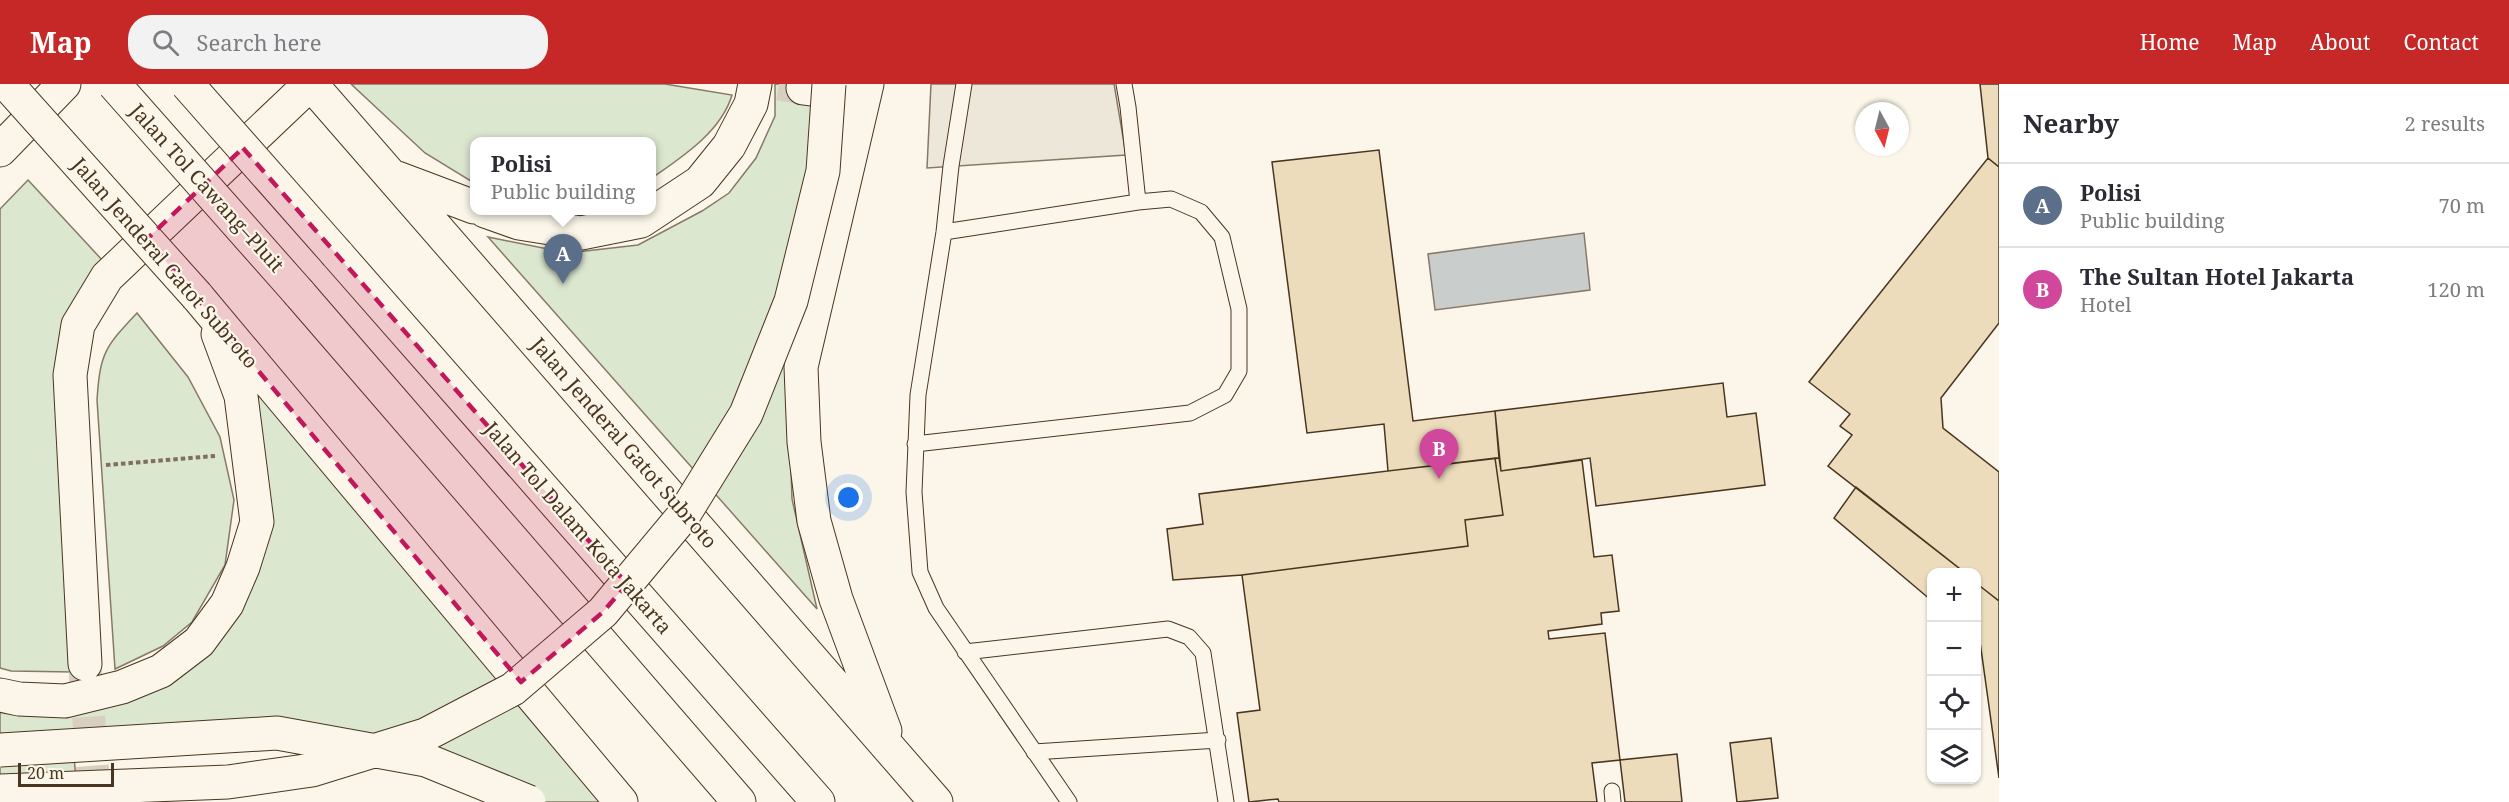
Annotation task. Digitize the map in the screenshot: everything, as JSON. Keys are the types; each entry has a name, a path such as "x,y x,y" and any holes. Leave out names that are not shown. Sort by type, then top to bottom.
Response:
{"main road":[{"name":"Jalan Jenderal Gatot Subroto","path":"7,84 204,305 621,802"},
{"path":"0,150 64,84"},
{"name":"Jalan Tol Cawang–Pluit","path":"114,84 299,293 740,802"},
{"name":"Jalan Tol Dalam Kota Jakarta","path":"187,84 818,802"},
{"name":"Jalan Jenderal Gatot Subroto","path":"310,84 936,802"},
{"path":"85,664 70,375 78,325 108,277 310,84"},
{"path":"656,211 700,182 729,146 751,104 755,84"},
{"path":"0,791 228,782 312,770 425,735 513,689 603,612 683,516 746,414 791,301 823,171 816,86 866,90 801,367 804,442 814,521 836,599 892,751"},
{"path":"388,172 470,205"},
{"path":"498,215 519,223 581,233 641,221 650,215"},
{"path":"0,695 19,699 65,701 122,687 161,671 199,642 227,604 243,567 257,522 241,396 204,305"},
{"path":"0,750 277,733 426,760 529,802"}],"lane":[{"path":"0,105 21,84"},
{"path":"964,84 951,166 944,232 918,395 914,492 920,572 936,608 1069,802"},
{"path":"1124,84 1138,202"},
{"path":"915,444 1190,413 1225,395 1239,371 1239,309 1222,237 1201,212 1171,199 944,232"},
{"path":"965,652 1168,630 1189,637 1203,653 1226,802"},
{"path":"1034,752 1218,740"}],"path":[{"path":"75,468 249,453"}],"highlighted area":[{"path":"243,148 627,584 603,612 521,682 147,239"}],"green space":[{"path":"351,84 665,84 732,95 727,108 710,132 688,152 656,175 656,137 470,137 470,181 425,153"},
{"path":"775,84 850,84 788,377 792,499 817,609 488,237 568,253 638,245 702,211 729,193 756,158 775,116"},
{"path":"28,180 104,262 70,309 73,672 11,671 0,668 0,209"},
{"path":"137,313 188,377 220,437 234,500 225,565 192,622 163,646 115,669 97,400 100,371 106,352 118,334"},
{"path":"211,314 621,802 529,802 277,733 73,746 77,790 0,792 0,695 65,701 199,642 257,522"}],"shaded area":[{"path":"931,84 1114,84 1126,155 927,168"},
{"path":"1584,233 1590,290 1435,310 1428,254"}],"building":[{"path":"1980,84 1999,84 1999,167 1988,158"},
{"path":"1379,150 1413,421 1495,411 1499,458 1388,471 1384,424 1307,433 1272,162"},
{"path":"1988,158 1999,167 1999,323 1941,398 1943,428 1999,472 1999,601 1981,587 1981,568 1959,568 1828,466 1852,435 1840,426 1850,414 1809,382"},
{"path":"1723,383 1727,417 1756,413 1765,485 1596,506 1590,458 1501,471 1495,411"},
{"path":"1495,458 1503,515 1465,520 1468,546 1242,575 1173,580 1167,529 1203,524 1199,494"},
{"path":"1495,458 1499,458 1501,471 1582,460 1594,557 1612,555 1619,611 1601,613 1602,624 1548,631 1549,639 1605,633 1620,760 1592,763 1597,802 1279,802 1278,799 1249,802 1237,713 1260,710 1242,575 1468,546 1465,520 1503,515"},
{"path":"1856,487 1959,568 1927,568 1927,597 1834,518"},
{"path":"1981,587 1999,601 1999,778 1981,649"},
{"path":"1771,738 1778,798 1737,802 1730,743"},
{"path":"1677,754 1682,802 1625,802 1620,760"}],"tunnel":[{"path":"779,84 803,88"},
{"path":"85,668 95,802"}],"place":[{"name":"Polisi","path":"563,284"},
{"name":"The Sultan Hotel Jakarta","path":"1439,479"}]}
